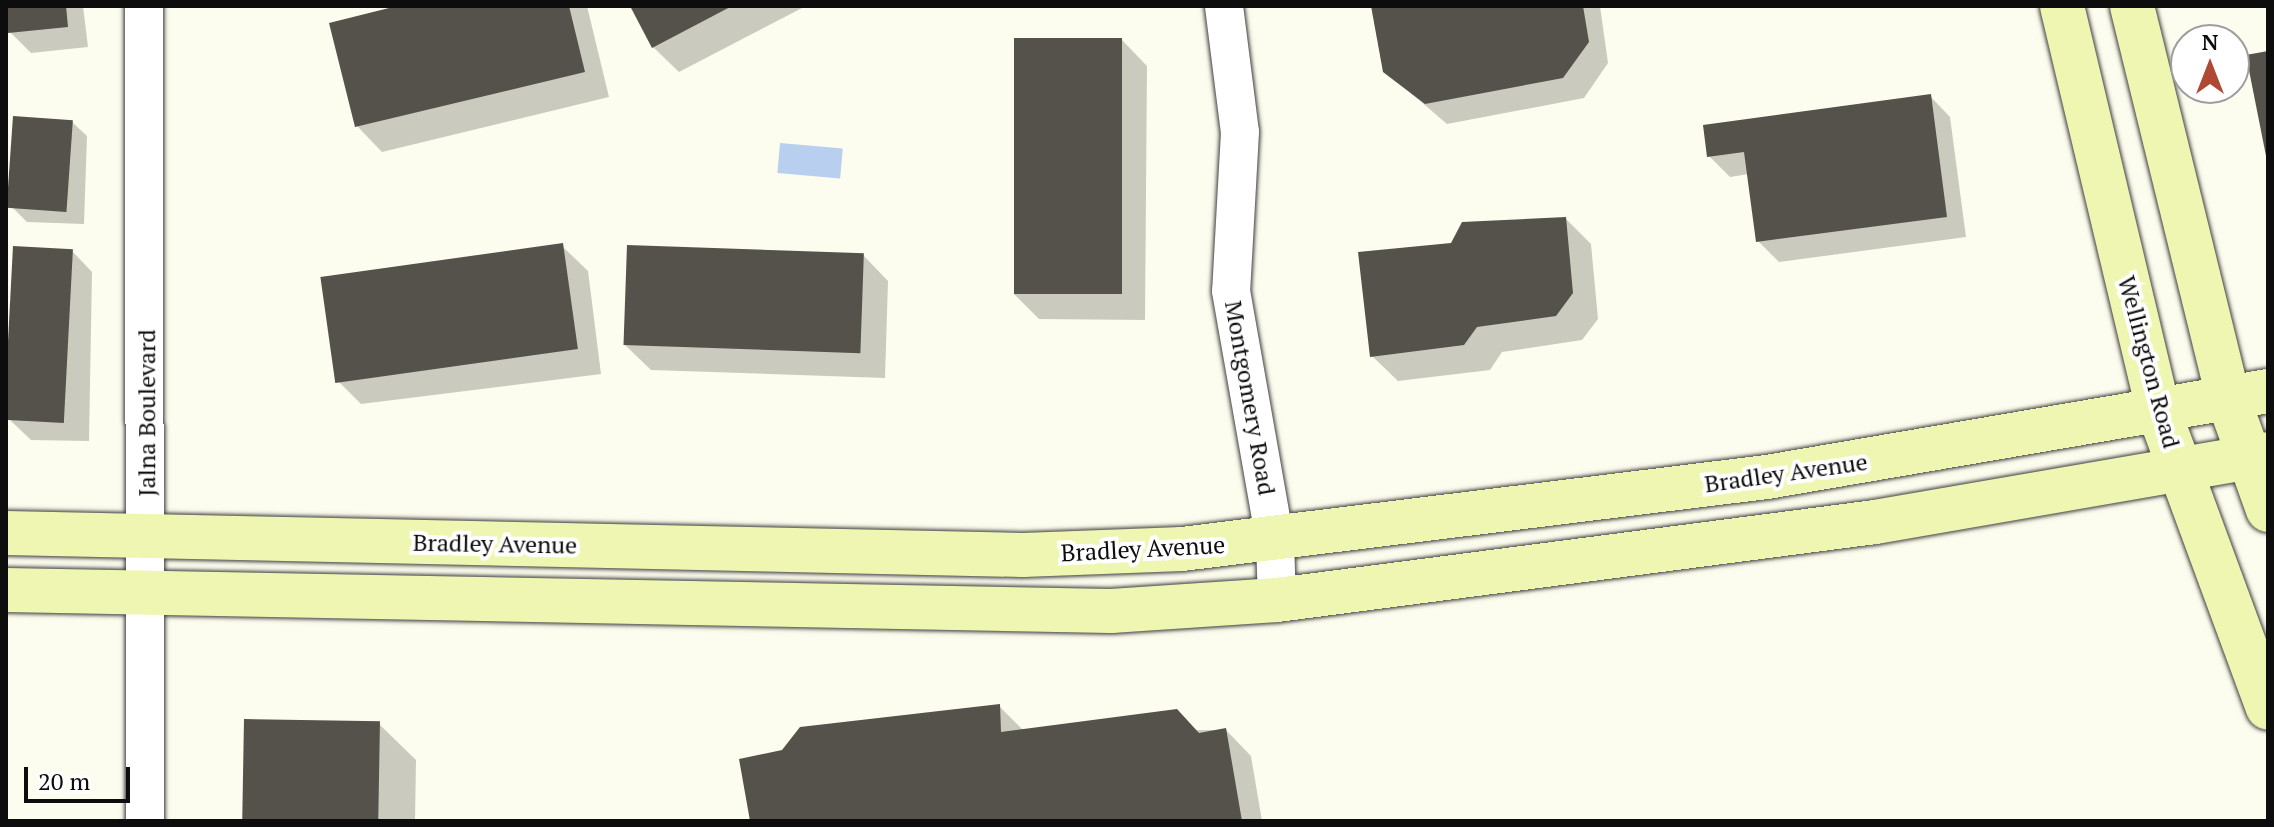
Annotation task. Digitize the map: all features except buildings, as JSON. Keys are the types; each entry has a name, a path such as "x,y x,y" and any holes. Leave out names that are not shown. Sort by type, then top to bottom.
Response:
{"main road":[{"name":"Wellington Road","path":"2062,6 2159,412 2178,471 2268,708"},
{"path":"2132,6 2248,394 2268,510"},
{"name":"Bradley Avenue","path":"6,533 1023,555 1275,541 1782,475 2159,412 2248,394"},
{"path":"6,590 972,613 1277,600 1875,522 2258,456"}],"street":[{"name":"Jalna Boulevard","path":"144,6 145,821"},
{"name":"Montgomery Road","path":"1224,6 1240,132 1236,337 1275,541 1277,600"}],"water":[{"path":"780,143 843,148 840,178 777,173"}]}
